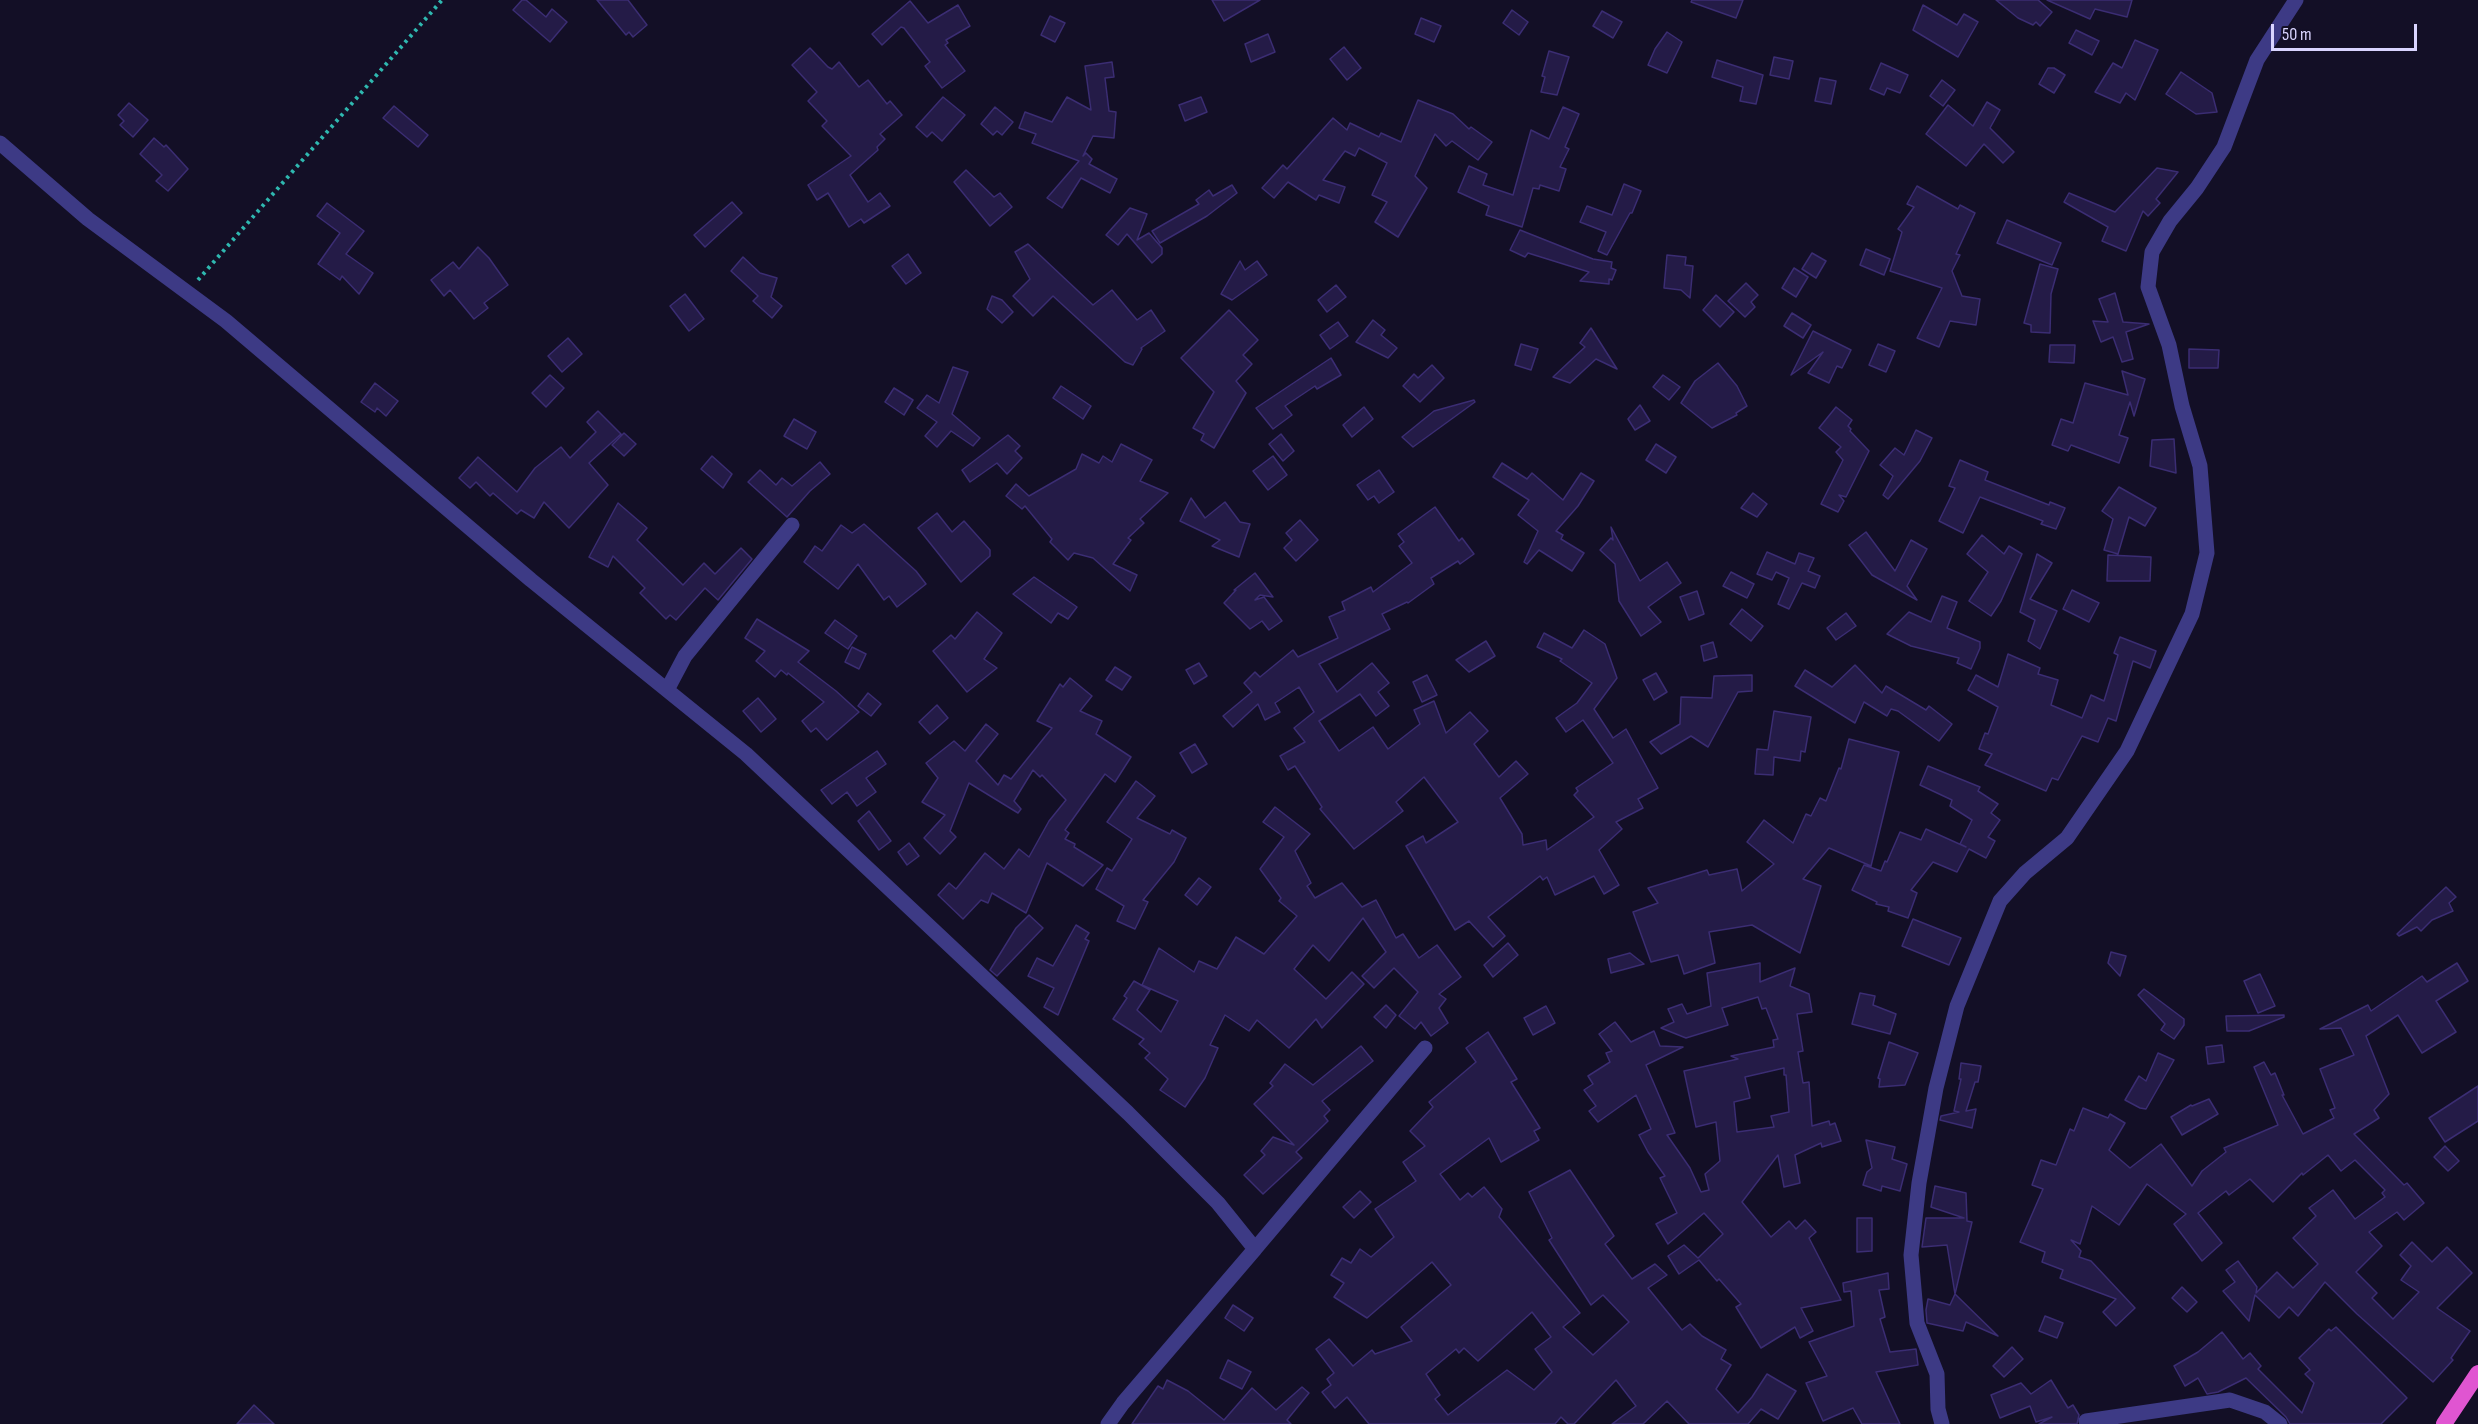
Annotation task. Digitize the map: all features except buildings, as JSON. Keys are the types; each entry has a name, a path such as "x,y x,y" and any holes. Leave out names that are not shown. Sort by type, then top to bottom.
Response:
{"highway":[{"path":"2444,1424 2478,1373"}],"street":[{"path":"1942,1424 1938,1409 1937,1374 1917,1323 1911,1255 1919,1183 1936,1088 1957,1006 2000,901 2025,873 2067,838 2127,751 2192,614 2207,553 2200,466 2182,406 2169,345 2148,287 2152,252 2170,221 2197,188 2224,147 2257,60 2296,0"},
{"path":"0,143 88,219 226,321 531,580 746,754 1049,1038 1218,1203 1255,1249"},
{"path":"667,690 685,656 792,525"},
{"path":"1108,1424 1123,1403 1425,1048"},
{"path":"2086,1421 2230,1400 2265,1412 2280,1424"}],"path":[{"path":"187,292 442,0"}]}
